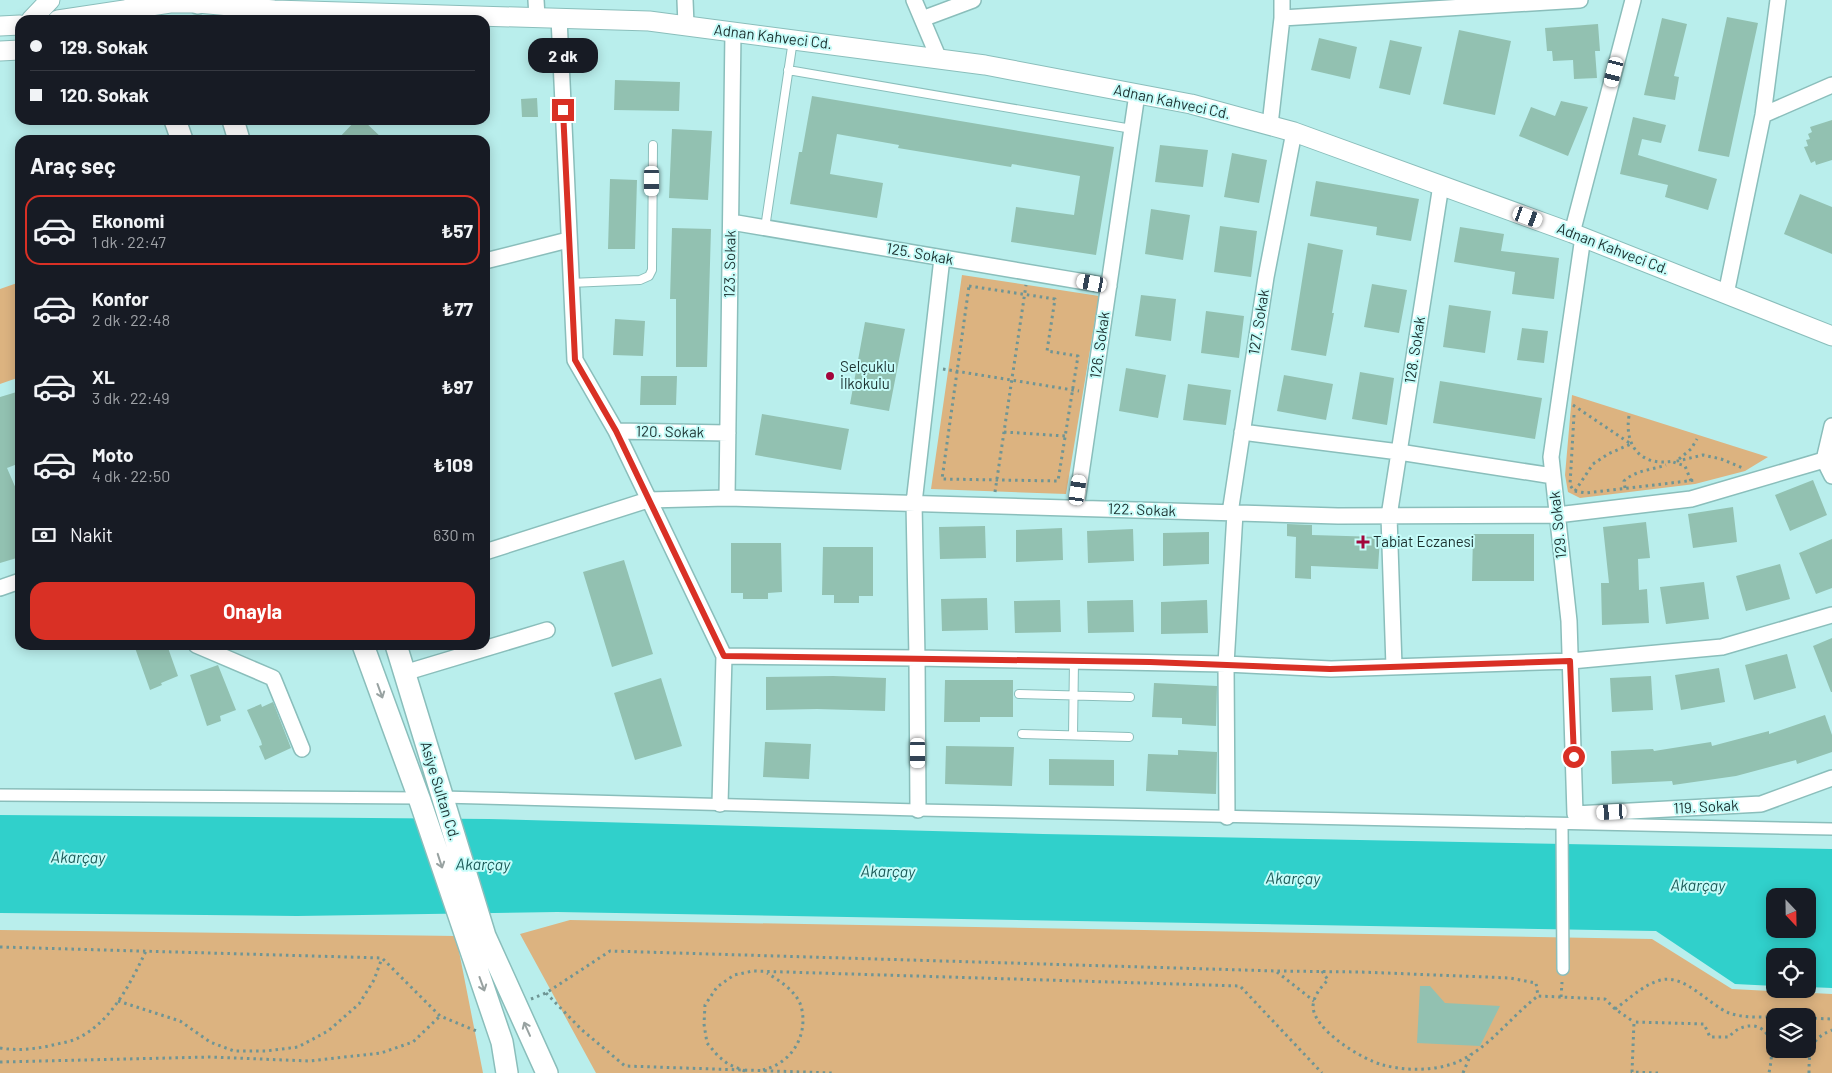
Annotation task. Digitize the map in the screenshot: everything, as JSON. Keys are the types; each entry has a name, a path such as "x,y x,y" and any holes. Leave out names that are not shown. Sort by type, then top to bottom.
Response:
{"main road":[{"name":"Asiye Sultan Cd.","path":"365,650 422,806 475,937 516,1004 547,1073"},
{"name":"Asiye Sultan Cd.","path":"397,650 445,806 508,1073"}],"street":[{"path":"36,15 50,0"},
{"path":"685,0 686,26"},
{"path":"914,0 939,59"},
{"path":"922,19 974,0"},
{"path":"1270,125 1282,18 1282,0"},
{"path":"1282,18 1580,0"},
{"name":"129. Sokak","path":"1575,814 1569,621 1551,457 1560,397 1577,235 1633,0"},
{"path":"1726,294 1763,115 1778,0"},
{"name":"Adnan Kahveci Cd.","path":"94,15 170,3 199,8 274,10 370,7 478,15 537,9 559,18 649,21 985,65 1191,104 1294,132 1577,235 1832,336"},
{"name":"120. Sokak","path":"559,18 575,360 616,431 728,433"},
{"path":"0,26 15,25"},
{"name":"123. Sokak","path":"727,498 733,31"},
{"path":"0,51 15,50"},
{"path":"1763,115 1832,85"},
{"name":"126. Sokak","path":"1076,508 1137,94"},
{"name":"127. Sokak","path":"1227,817 1226,664 1233,513 1242,432 1266,277 1294,132"},
{"name":"128. Sokak","path":"1394,667 1389,516 1441,185"},
{"name":"125. Sokak","path":"731,222 1109,286"},
{"path":"490,260 568,240"},
{"path":"918,810 914,503 942,258"},
{"path":"1832,426 1824,460 1832,476"},
{"path":"616,431 724,656 720,804"},
{"path":"1242,432 1399,452 1553,476"},
{"name":"122. Sokak","path":"490,550 648,500 727,498 1389,516 1557,515 1691,499 1824,460"},
{"path":"0,588 15,583"},
{"path":"724,656 1226,664 1330,669 1570,661 1722,648 1832,614"},
{"path":"490,647 546,630"},
{"path":"208,650 273,678 302,749"},
{"path":"404,673 480,650"},
{"name":"119. Sokak","path":"1575,814 1761,804 1832,778"},
{"path":"0,795 422,806"},
{"path":"445,806 720,804 1227,817 1832,829"},
{"path":"1562,824 1563,968"}],"lane":[{"path":"766,228 793,39"},
{"path":"788,70 1132,129"},
{"path":"570,284 640,280 650,276 652,270 653,145"},
{"path":"1073,735 1074,661"},
{"path":"1019,694 1130,697"},
{"path":"1022,734 1128,736"}],"path":[{"path":"993,506 1028,272"},
{"path":"969,286 1024,295 1055,299 1047,351 1078,356 1058,481 942,479 969,286"},
{"path":"943,369 1087,393"},
{"path":"1560,397 1631,444 1642,456 1651,462 1674,462 1685,466 1691,481"},
{"path":"1574,492 1570,485 1575,407"},
{"path":"1629,416 1627,427 1631,444"},
{"path":"1004,432 1065,436"},
{"path":"1674,462 1688,453 1697,439"},
{"path":"1574,492 1593,464 1608,454 1631,444"},
{"path":"1625,488 1624,480 1631,475 1703,455 1721,459 1744,468 1735,471"},
{"path":"1574,492 1586,493 1700,480"},
{"path":"0,947 382,958 440,1016 502,1042"},
{"path":"0,1048 13,1050 45,1047 74,1040 94,1029 118,1001 131,981 146,951"},
{"path":"516,1004 546,993 610,951 1510,978 1536,983 1538,996"},
{"path":"118,1001 180,1021 210,1042 234,1052 298,1047 328,1031 359,1004 374,980 382,958"},
{"path":"745,1070 728,1064 706,1043 705,1005 716,987 734,975 753,971 767,973 1240,986 1322,1073"},
{"path":"1276,971 1314,1001"},
{"path":"1322,971 1328,980 1319,990 1313,1008 1319,1022 1342,1043 1366,1059 1384,1065 1414,1069 1434,1068 1456,1062 1471,1054 1503,1029 1524,1006 1538,996 1605,998 1634,1022 1704,1024 1710,1037 1729,1037 1734,1031 1746,1026 1757,1026 1765,1032 1770,1040 1772,1056 1769,1073"},
{"path":"762,1071 780,1063 790,1054 800,1040 802,1024 801,1006 784,983 767,973"},
{"path":"1615,1008 1654,982 1662,979 1673,979 1684,983 1719,1008 1731,1014 1766,1017"},
{"path":"546,993 582,1030 625,1066 832,1073"},
{"path":"0,1062 210,1057 309,1061 381,1053 413,1042 440,1016"},
{"path":"1816,1018 1832,1019"},
{"path":"1634,1022 1632,1072 1658,1073"},
{"path":"1809,1073 1810,1049 1820,1035 1832,1030"},
{"path":"1463,1073 1471,1054"}],"shaded area":[{"path":"962,275 1099,296 1066,494 931,489"},
{"path":"15,284 15,379 0,384 0,289"},
{"path":"1572,395 1768,457 1745,471 1695,484 1580,498 1568,492 1565,475"},
{"path":"570,920 1652,939 1732,989 1766,991 1766,998 1816,998 1816,993 1832,994 1832,1073 596,1073 520,934"},
{"path":"0,930 456,936 483,1073 0,1073"}],"water":[{"name":"Akarçay","path":"0,815 488,819 1043,834 1832,849 1832,988 1816,987 1816,948 1766,948 1766,986 1735,984 1656,931 557,912 297,916 0,913"}],"building":[{"path":"1727,17 1758,23 1729,157 1698,151"},
{"path":"1662,18 1687,24 1674,76 1679,77 1675,100 1644,95"},
{"path":"1598,24 1600,51 1595,51 1597,78 1574,79 1573,60 1553,61 1552,51 1547,51 1545,28"},
{"path":"1459,30 1511,41 1495,115 1443,104"},
{"path":"1319,38 1357,47 1350,79 1311,70"},
{"path":"1390,40 1422,47 1410,95 1379,88"},
{"path":"615,80 680,82 679,111 614,110"},
{"path":"812,96 1114,147 1096,255 1011,242 1016,207 1074,215 1080,176 1012,164 1011,167 898,148 899,145 837,134 830,174 883,183 877,218 790,204 799,152 802,152"},
{"path":"537,98 538,117 522,117 521,99"},
{"path":"1561,101 1588,107 1568,156 1519,136 1531,107 1555,116"},
{"path":"1633,117 1666,125 1661,143 1642,139 1638,155 1717,179 1708,210 1665,197 1668,185 1620,174"},
{"path":"1832,120 1832,160 1816,165 1815,161 1811,163 1804,147 1808,146 1806,140 1810,139 1808,134 1812,132 1810,127"},
{"path":"351,125 368,125 379,135 342,135"},
{"path":"672,129 712,131 708,200 669,198"},
{"path":"1160,145 1208,150 1203,187 1155,182"},
{"path":"1232,153 1267,160 1259,203 1224,197"},
{"path":"610,179 637,180 635,249 608,249"},
{"path":"1316,181 1419,199 1411,241 1376,235 1377,227 1310,216"},
{"path":"1800,194 1832,207 1832,254 1784,234"},
{"path":"1151,209 1190,215 1183,260 1145,254"},
{"path":"1220,226 1257,231 1251,277 1214,272"},
{"path":"1460,227 1504,234 1501,251 1559,258 1554,299 1512,294 1515,272 1454,262"},
{"path":"672,228 711,229 707,367 676,367 676,299 670,299"},
{"path":"1308,243 1343,250 1326,356 1291,350"},
{"path":"1372,284 1407,290 1399,333 1364,327"},
{"path":"1141,295 1176,299 1171,341 1135,336"},
{"path":"1449,305 1491,311 1485,353 1443,347"},
{"path":"1206,311 1244,316 1239,358 1201,353"},
{"path":"615,319 645,321 643,356 613,355"},
{"path":"865,322 905,329 889,411 850,404"},
{"path":"1522,328 1548,331 1544,363 1517,360"},
{"path":"1126,368 1166,375 1158,418 1119,411"},
{"path":"1360,372 1394,378 1387,425 1352,419"},
{"path":"1284,375 1333,384 1326,420 1277,411"},
{"path":"641,376 677,376 676,405 640,405"},
{"path":"1440,381 1542,398 1535,439 1433,423"},
{"path":"1188,384 1231,390 1226,425 1183,420"},
{"path":"15,392 15,465 7,468 15,486 15,558 0,563 0,397"},
{"path":"762,414 849,429 841,470 755,455"},
{"path":"1813,480 1827,515 1790,531 1775,495"},
{"path":"1733,507 1737,542 1693,548 1688,514"},
{"path":"1646,522 1650,558 1638,559 1639,590 1647,589 1649,623 1602,625 1601,583 1609,583 1603,527"},
{"path":"1287,524 1312,525 1312,535 1380,537 1378,569 1311,566 1311,579 1295,578 1296,537 1287,536"},
{"path":"985,526 986,558 940,559 939,527"},
{"path":"1062,528 1063,560 1016,562 1016,530"},
{"path":"1133,529 1134,561 1088,563 1087,531"},
{"path":"1209,532 1209,564 1163,566 1163,533"},
{"path":"1473,534 1534,534 1534,581 1472,581"},
{"path":"1832,539 1832,588 1816,594 1799,553"},
{"path":"731,543 781,543 782,592 768,593 768,599 743,599 743,593 731,593"},
{"path":"823,547 873,547 873,596 859,596 859,603 834,603 834,595 822,595"},
{"path":"624,560 653,654 612,667 583,572"},
{"path":"1780,564 1790,599 1746,611 1736,576"},
{"path":"1704,582 1709,619 1666,624 1660,587"},
{"path":"987,598 988,630 942,631 941,599"},
{"path":"1060,600 1061,632 1015,633 1014,601"},
{"path":"1133,600 1134,632 1088,633 1087,601"},
{"path":"1207,600 1208,633 1161,634 1161,602"},
{"path":"1832,638 1832,692 1831,692 1813,646"},
{"path":"136,650 169,650 178,676 150,690"},
{"path":"1787,654 1796,688 1754,700 1745,665"},
{"path":"218,665 236,710 220,716 221,721 207,726 190,675"},
{"path":"1719,668 1725,702 1681,710 1675,675"},
{"path":"833,676 886,678 885,711 766,710 766,677"},
{"path":"1651,676 1653,710 1612,712 1610,678"},
{"path":"661,678 682,746 635,760 614,693"},
{"path":"945,680 1013,680 1013,717 980,717 980,722 944,722"},
{"path":"1154,683 1217,686 1216,726 1182,724 1182,718 1152,717"},
{"path":"273,702 291,748 265,760 259,746 262,745 261,741 247,710 261,704 262,707"},
{"path":"1825,715 1832,735 1832,752 1797,764 1796,760 1736,776 1673,785 1672,781 1612,784 1611,751 1653,749 1654,751 1711,742 1712,746 1769,731 1769,734"},
{"path":"765,742 811,744 809,779 763,777"},
{"path":"946,746 1014,747 1012,786 945,784"},
{"path":"1178,750 1217,752 1216,794 1146,791 1148,754 1178,755"},
{"path":"1049,759 1114,760 1114,786 1049,785"},
{"path":"1420,986 1430,986 1445,1003 1500,1006 1480,1046 1417,1043"}],"place":[{"name":"Selçuklu İlkokulu","path":"830,376"},
{"name":"Tabiat Eczanesi","path":"1363,542"}],"route":[{"path":"563,110 571,313 575,360 616,431 724,656 1150,662 1330,669 1570,661 1574,757"}]}
